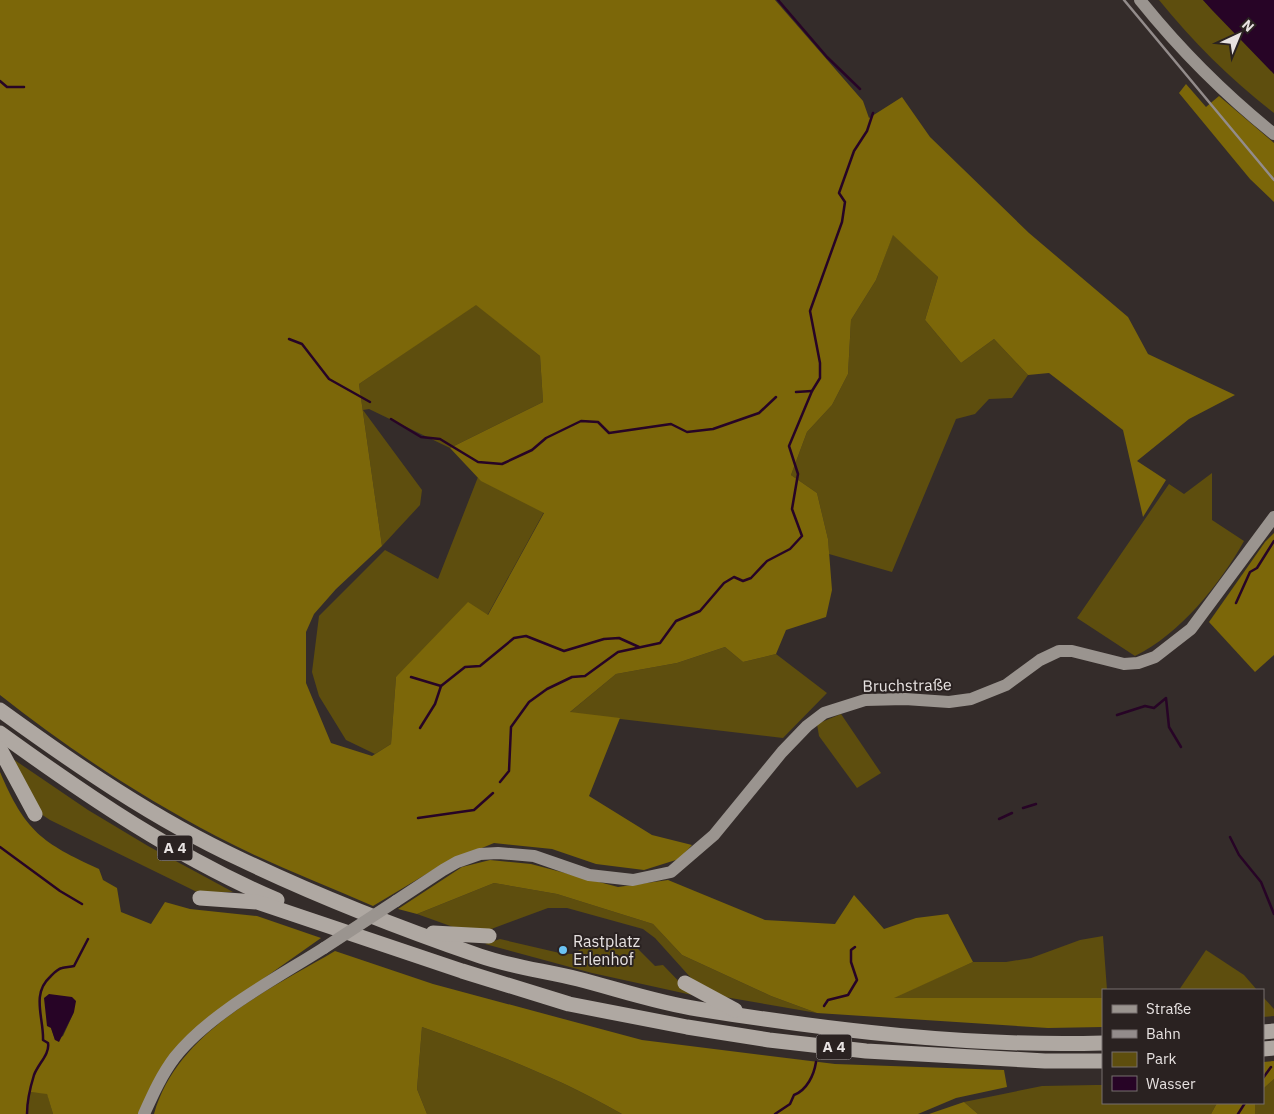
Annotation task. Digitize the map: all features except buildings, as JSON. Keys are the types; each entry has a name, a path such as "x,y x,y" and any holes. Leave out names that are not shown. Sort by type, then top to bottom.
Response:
{"highway":[{"name":"A 4","path":"0,710 78,766 140,806 238,858 483,957 696,1009 853,1030 985,1042 1046,1045 1102,1043"},
{"name":"A 4","path":"0,733 69,783 171,846 266,896 365,939 568,1004 687,1027 769,1040 866,1051 1045,1061 1102,1061"},
{"path":"0,749 35,814"},
{"path":"200,898 257,902 365,939"},
{"path":"418,932 489,936"},
{"path":"685,984 742,1015"}],"main road":[{"path":"1140,0 1180,48 1227,97 1274,134"},
{"name":"Bruchstraße","path":"144,1114 165,1071 194,1037 245,999 457,862 480,854 498,853 534,856 589,875 633,880 671,872 714,835 782,752 807,726 824,713 864,700 905,699 949,702 971,699 1006,685 1040,660 1060,651 1072,651 1124,664 1138,663 1155,657 1191,629 1274,516"}],"green space":[{"path":"1159,0 1203,0 1274,74 1274,113 1213,60"},
{"path":"893,234 938,277 925,320 961,363 994,339 1028,375 1012,398 989,399 975,414 956,419 892,572 829,554 828,539 817,493 791,475 807,432 832,405 848,374 851,320 876,280"},
{"path":"476,304 540,356 543,402 450,448 369,409 363,410 422,490 420,505 382,546 359,384"},
{"path":"1212,473 1212,520 1244,541 1211,590 1183,621 1152,647 1135,656 1077,618 1169,484 1184,494"},
{"path":"478,477 544,512 487,616 396,677 391,744 375,754 346,740 319,696 312,672 319,616 385,550 438,579"},
{"path":"725,647 743,662 776,654 827,693 783,738 569,713 616,674 677,663"},
{"path":"841,714 881,773 857,788 819,736 817,724"},
{"path":"13,759 88,810 148,846 233,892 197,892 50,820 38,812"},
{"path":"494,883 557,894 653,924 682,955 771,996 817,1013 719,996 691,978 655,938 643,929 567,908 548,908 486,931 456,928 417,914"},
{"path":"602,936 636,947 655,966 663,965 692,995 592,973 485,944 500,939 564,954 573,954"},
{"path":"1103,936 1107,989 1102,989 1102,998 892,998 973,962 1006,962 1031,958 1080,940"},
{"path":"1206,950 1244,975 1256,989 1180,989"},
{"path":"1264,998 1274,1009 1274,1016 1264,1017"},
{"path":"422,1027 549,1077 622,1114 427,1114 417,1089"},
{"path":"1274,1079 1274,1114 1255,1114 1255,1104 1264,1104 1264,1088"},
{"path":"1102,1085 1102,1104 1216,1104 1211,1114 978,1114 964,1102 1042,1086"},
{"path":"29,1092 47,1093 53,1114 28,1114"}],"shaded area":[{"path":"0,0 775,0 863,101 869,118 902,97 930,137 1029,233 1128,317 1148,354 1235,395 1189,419 1137,461 1166,480 1143,517 1123,430 1049,373 1028,375 994,339 961,363 925,320 938,277 893,235 876,280 851,320 848,374 832,405 807,432 791,475 817,493 828,539 832,590 826,617 786,630 776,654 743,662 725,647 677,663 616,674 570,712 620,718 589,796 652,835 692,845 679,859 644,870 596,864 552,849 494,843 443,864 373,906 255,855 188,821 78,753 0,695","holes":["476,305 540,356 543,402 450,448 481,481 544,513 488,615 468,602 396,677 391,744 372,756 331,743 306,683 306,632 314,614 336,589 382,546 359,384"]},
{"path":"1186,84 1206,107 1219,96 1274,143 1274,202 1250,179 1179,93"},
{"path":"1274,533 1274,655 1255,672 1209,622 1265,542"},
{"path":"0,772 18,808 27,822 38,833 63,851 99,869 103,880 117,888 121,912 151,924 165,902 190,909 257,916 321,938 212,1015 141,1114 53,1114 47,1094 30,1092 28,1114 0,1114","holes":["74,1012 63,1036 55,1040 51,1028"]},
{"path":"490,860 531,864 618,887 668,880 765,920 835,924 854,895 884,929 916,918 948,914 973,962 894,998 1102,998 1102,1027 1048,1028 817,1013 771,996 682,955 653,924 557,894 494,883 417,914 398,909 462,867"},
{"path":"335,951 433,984 642,1040 835,1064 1004,1070 1007,1087 956,1098 918,1114 622,1114 549,1077 422,1027 417,1089 427,1114 154,1114 166,1085 182,1060 203,1037 254,999"},
{"path":"1274,1061 1274,1079 1264,1088 1264,1062"},
{"path":"964,1102 978,1114 929,1114"},
{"path":"1216,1104 1255,1104 1255,1114 1211,1114"}],"water":[{"path":"1203,0 1274,0 1274,74 1212,10"},
{"path":"49,994 72,997 76,1001 74,1012 59,1042 55,1040 51,1028 47,1026 44,998"}],"waterway":[{"path":"778,0 827,57 860,89"},
{"path":"0,81 7,87 24,87"},
{"path":"500,782 509,771 511,727 529,702 547,689 572,677 585,676 618,652 660,643 676,621 700,611 724,583 734,577 743,581 751,578 767,561 790,549 802,536 792,509 798,474 789,446 812,391 820,378 820,363 810,311 842,222 845,202 839,193 854,151 867,131 873,113"},
{"path":"289,339 302,344 329,379 370,402"},
{"path":"796,392 812,391"},
{"path":"391,419 421,437 440,439 478,462 502,464 532,450 546,438 581,421 598,422 609,433 671,424 687,432 713,429 759,413 776,397"},
{"path":"1236,603 1250,572 1257,568 1274,541"},
{"path":"411,677 441,686 465,667 480,666 514,638 526,636 564,651 604,639 619,638 639,647"},
{"path":"420,728 435,704 441,686"},
{"path":"1117,715 1145,706 1154,708 1166,698 1169,727 1181,747"},
{"path":"418,818 474,810 493,793"},
{"path":"1023,808 1036,804"},
{"path":"999,819 1012,813"},
{"path":"1230,837 1239,855 1261,882 1274,914"},
{"path":"0,847 60,891 82,904"},
{"path":"27,1114 29,1094 34,1075 46,1055 48,1047 48,1043 43,1040 40,1007 41,991 44,984 57,970 74,966 88,939"},
{"path":"824,1006 828,1000 848,995 857,980 851,962 851,950 855,947"},
{"path":"775,1114 790,1104 794,1095 803,1090 812,1077 816,1062"},
{"path":"1264,1077 1271,1067"},
{"path":"1238,1114 1244,1104"}],"railway":[{"path":"1124,0 1274,180"}],"place":[{"name":"Rastplatz Erlenhof","path":"563,950"}]}
